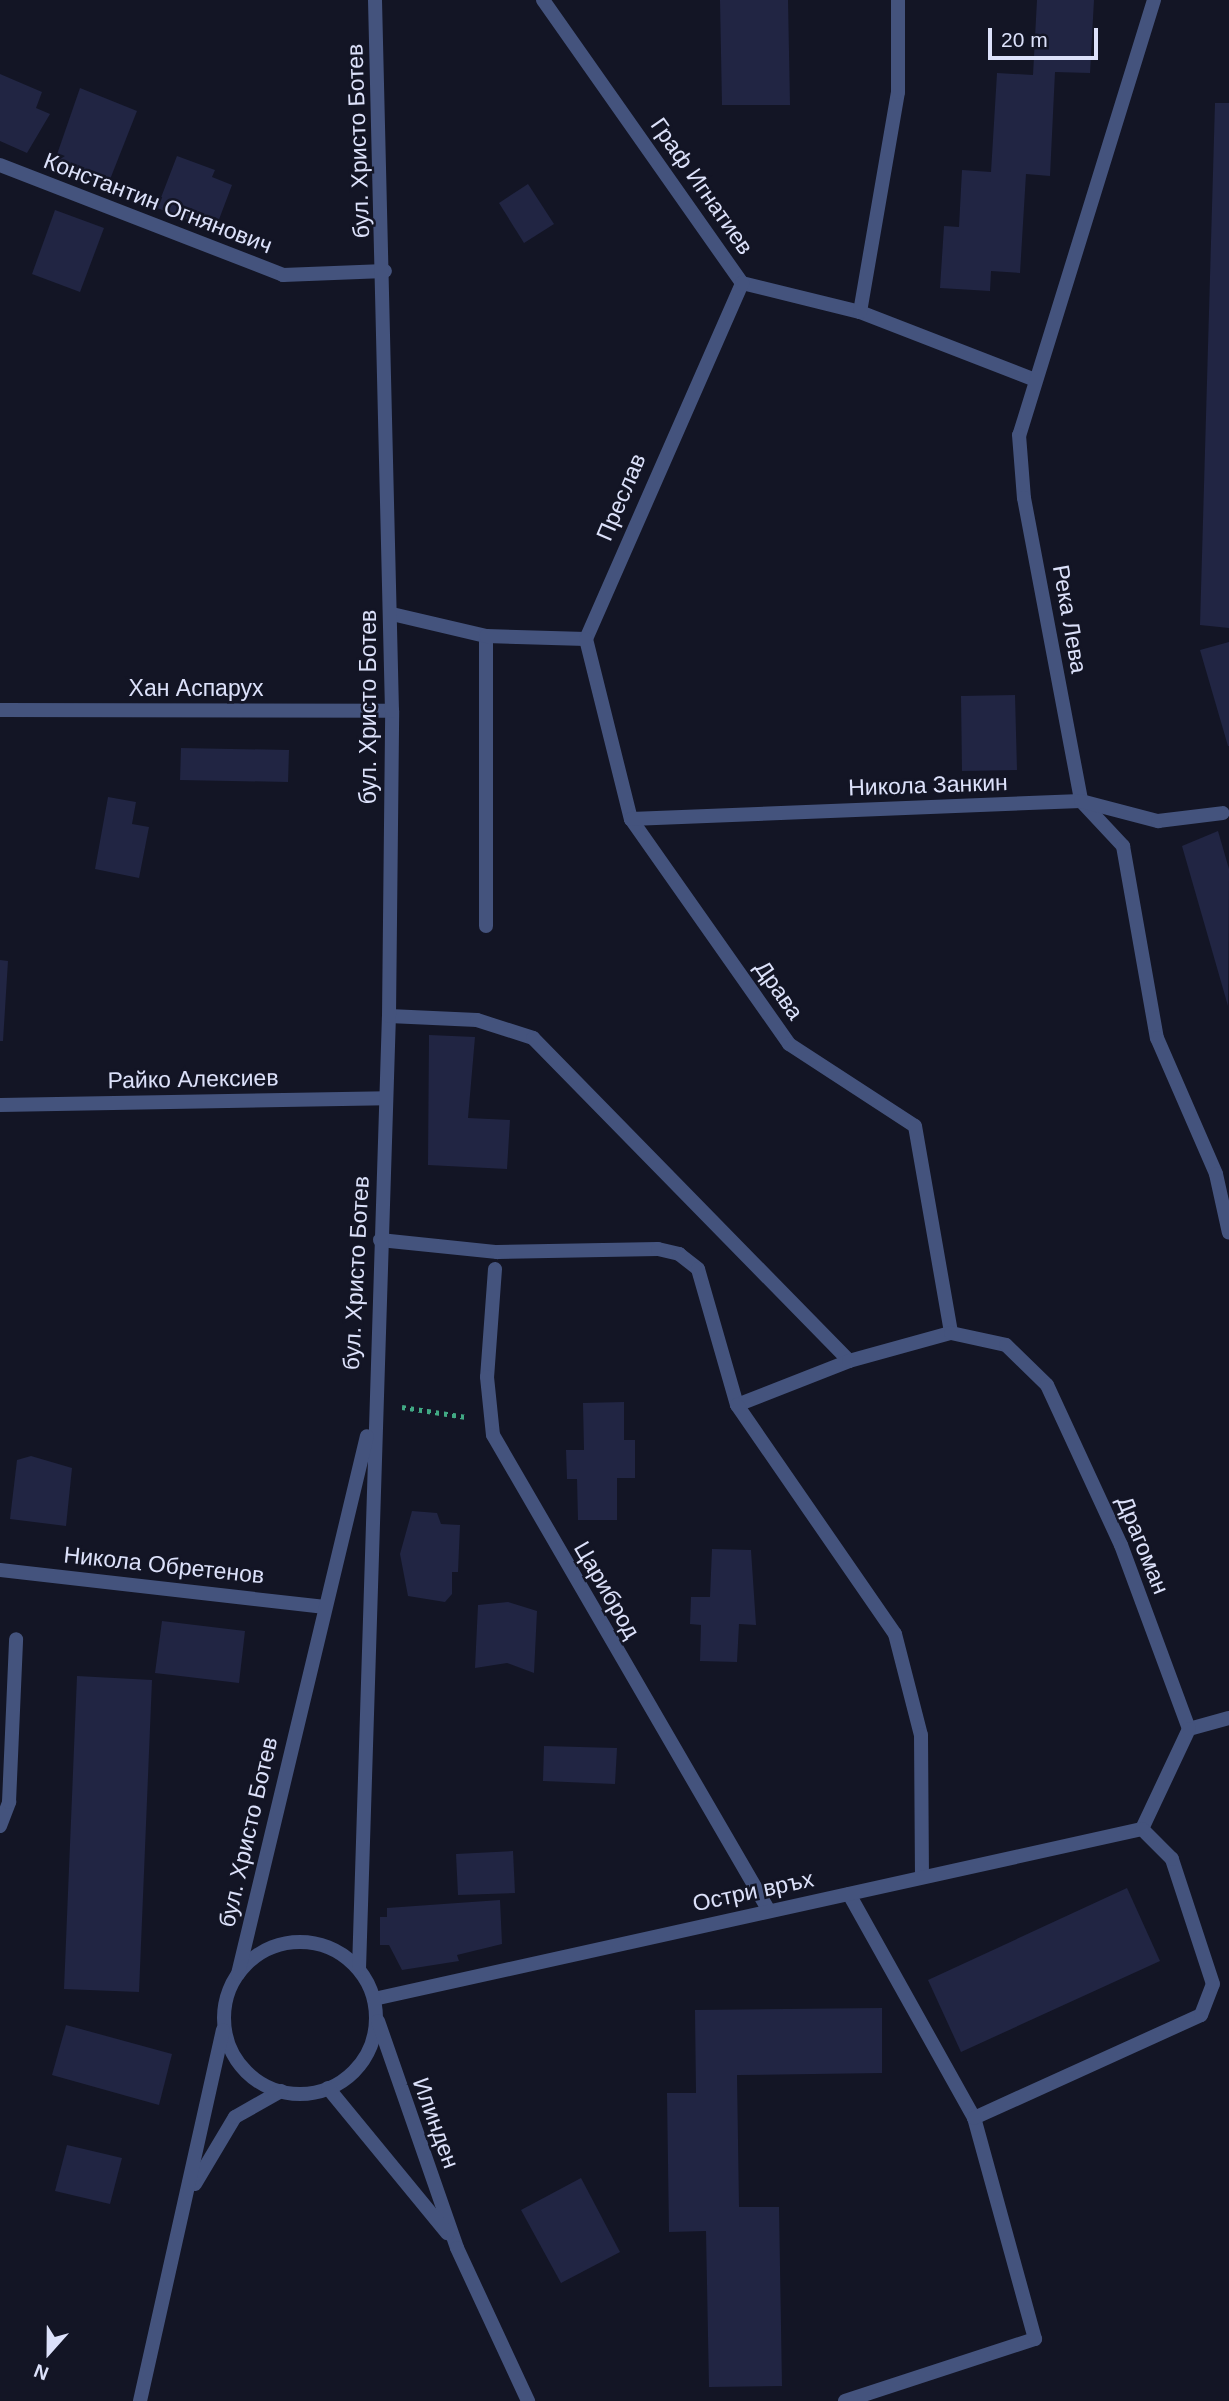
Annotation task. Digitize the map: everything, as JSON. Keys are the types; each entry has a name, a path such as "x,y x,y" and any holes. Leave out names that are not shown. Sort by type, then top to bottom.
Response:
{"street":[{"name":"бул. Христо Ботев","path":"359,1969 372,1408 389,1016 392,711 386,271 375,0"},
{"name":"Граф Игнатиев","path":"542,0 742,283 860,313 1035,380"},
{"path":"860,313 898,92 898,0"},
{"name":"Река Лева","path":"1081,802 1024,498 1019,435 1154,0"},
{"name":"Константин Огнянович","path":"0,165 283,275 386,271"},
{"name":"Преслав","path":"586,639 742,283"},
{"path":"392,614 486,636 586,639"},
{"path":"486,636 486,926"},
{"name":"Драва","path":"586,639 631,819 789,1044 915,1126 951,1333"},
{"name":"Хан Аспарух","path":"0,710 392,711"},
{"path":"1081,802 1123,846 1157,1038 1216,1174 1229,1233"},
{"name":"Никола Занкин","path":"631,819 1081,802 1158,821 1223,813"},
{"path":"389,1016 477,1020 533,1038 849,1361"},
{"name":"Райко Алексиев","path":"0,1105 386,1098"},
{"path":"380,1240 497,1252 658,1249 679,1254 698,1269 737,1405 895,1634 920,1735 922,1877"},
{"name":"Цариброд","path":"495,1269 487,1377 491,1422 519,1484 769,1911"},
{"path":"737,1405 849,1361 951,1333"},
{"name":"Драгоман","path":"951,1333 1006,1346 1047,1385 1121,1545 1189,1729"},
{"name":"бул. Христо Ботев","path":"238,1974 372,1408"},
{"name":"Никола Обретенов","path":"0,1570 323,1607"},
{"path":"0,1826 9,1802 16,1639"},
{"path":"974,2118 1200,2015 1213,1983 1172,1858 1142,1829 1189,1729 1229,1718"},
{"name":"Остри връх","path":"375,2006 769,1911 1142,1829"},
{"path":"845,2401 1035,2339 974,2118 849,1894"},
{"path":"140,2401 224,2025 238,1974 264,1951 297,1942 331,1948 359,1969 375,2006 364,2058 328,2088 281,2091 235,2117 187,2200"},
{"name":"Илинден","path":"375,2006 457,2248 528,2401"},
{"path":"224,2025 243,2066 281,2091"},
{"name":"Илинден","path":"328,2088 457,2248"}],"path":[{"path":"372,1408 491,1422"}],"building":[{"path":"720,0 788,0 790,105 722,105"},
{"path":"1037,0 1094,0 1090,73 1055,72 1050,176 1026,174 1020,273 991,271 990,291 940,288 944,226 959,227 962,170 991,172 997,73 1033,75"},
{"path":"0,74 42,92 36,108 50,114 27,153 0,141"},
{"path":"80,88 137,111 107,187 53,166"},
{"path":"1215,103 1229,103 1229,628 1200,625"},
{"path":"177,156 215,170 212,177 232,185 215,230 157,208"},
{"path":"528,184 554,224 524,243 499,203"},
{"path":"55,210 104,228 80,292 32,274"},
{"path":"1229,642 1229,746 1228,746 1200,650"},
{"path":"1015,695 1017,770 962,771 961,696"},
{"path":"181,748 289,750 288,782 180,780"},
{"path":"108,797 136,802 132,824 149,827 139,878 95,869"},
{"path":"1218,831 1229,869 1228,1006 1182,846"},
{"path":"0,960 8,961 3,1041 0,1041"},
{"path":"429,1035 475,1037 468,1118 510,1120 507,1169 428,1165"},
{"path":"624,1402 624,1440 635,1440 635,1478 617,1478 617,1520 578,1520 577,1479 567,1479 566,1450 584,1450 583,1403"},
{"path":"31,1456 72,1468 66,1526 10,1519 17,1460"},
{"path":"412,1511 437,1513 441,1524 460,1525 458,1572 452,1572 452,1594 445,1602 408,1596 400,1554"},
{"path":"712,1549 751,1550 756,1625 739,1624 737,1662 700,1661 701,1625 690,1624 691,1597 710,1597"},
{"path":"508,1602 537,1611 534,1673 507,1663 475,1668 478,1605"},
{"path":"162,1621 245,1631 239,1683 155,1673"},
{"path":"77,1676 152,1680 139,1992 64,1989"},
{"path":"544,1746 617,1748 615,1784 543,1781"},
{"path":"513,1851 515,1893 458,1895 456,1854"},
{"path":"1127,1888 1160,1961 961,2052 928,1980"},
{"path":"500,1900 502,1944 457,1955 459,1961 402,1970 389,1945 380,1945 380,1917 387,1917 387,1908"},
{"path":"882,2008 882,2073 737,2075 739,2207 779,2207 782,2386 709,2387 706,2231 669,2232 667,2093 696,2093 695,2010"},
{"path":"66,2025 172,2054 159,2105 52,2075"},
{"path":"67,2145 122,2158 110,2204 55,2191"},
{"path":"581,2178 620,2252 561,2283 521,2210"}]}
